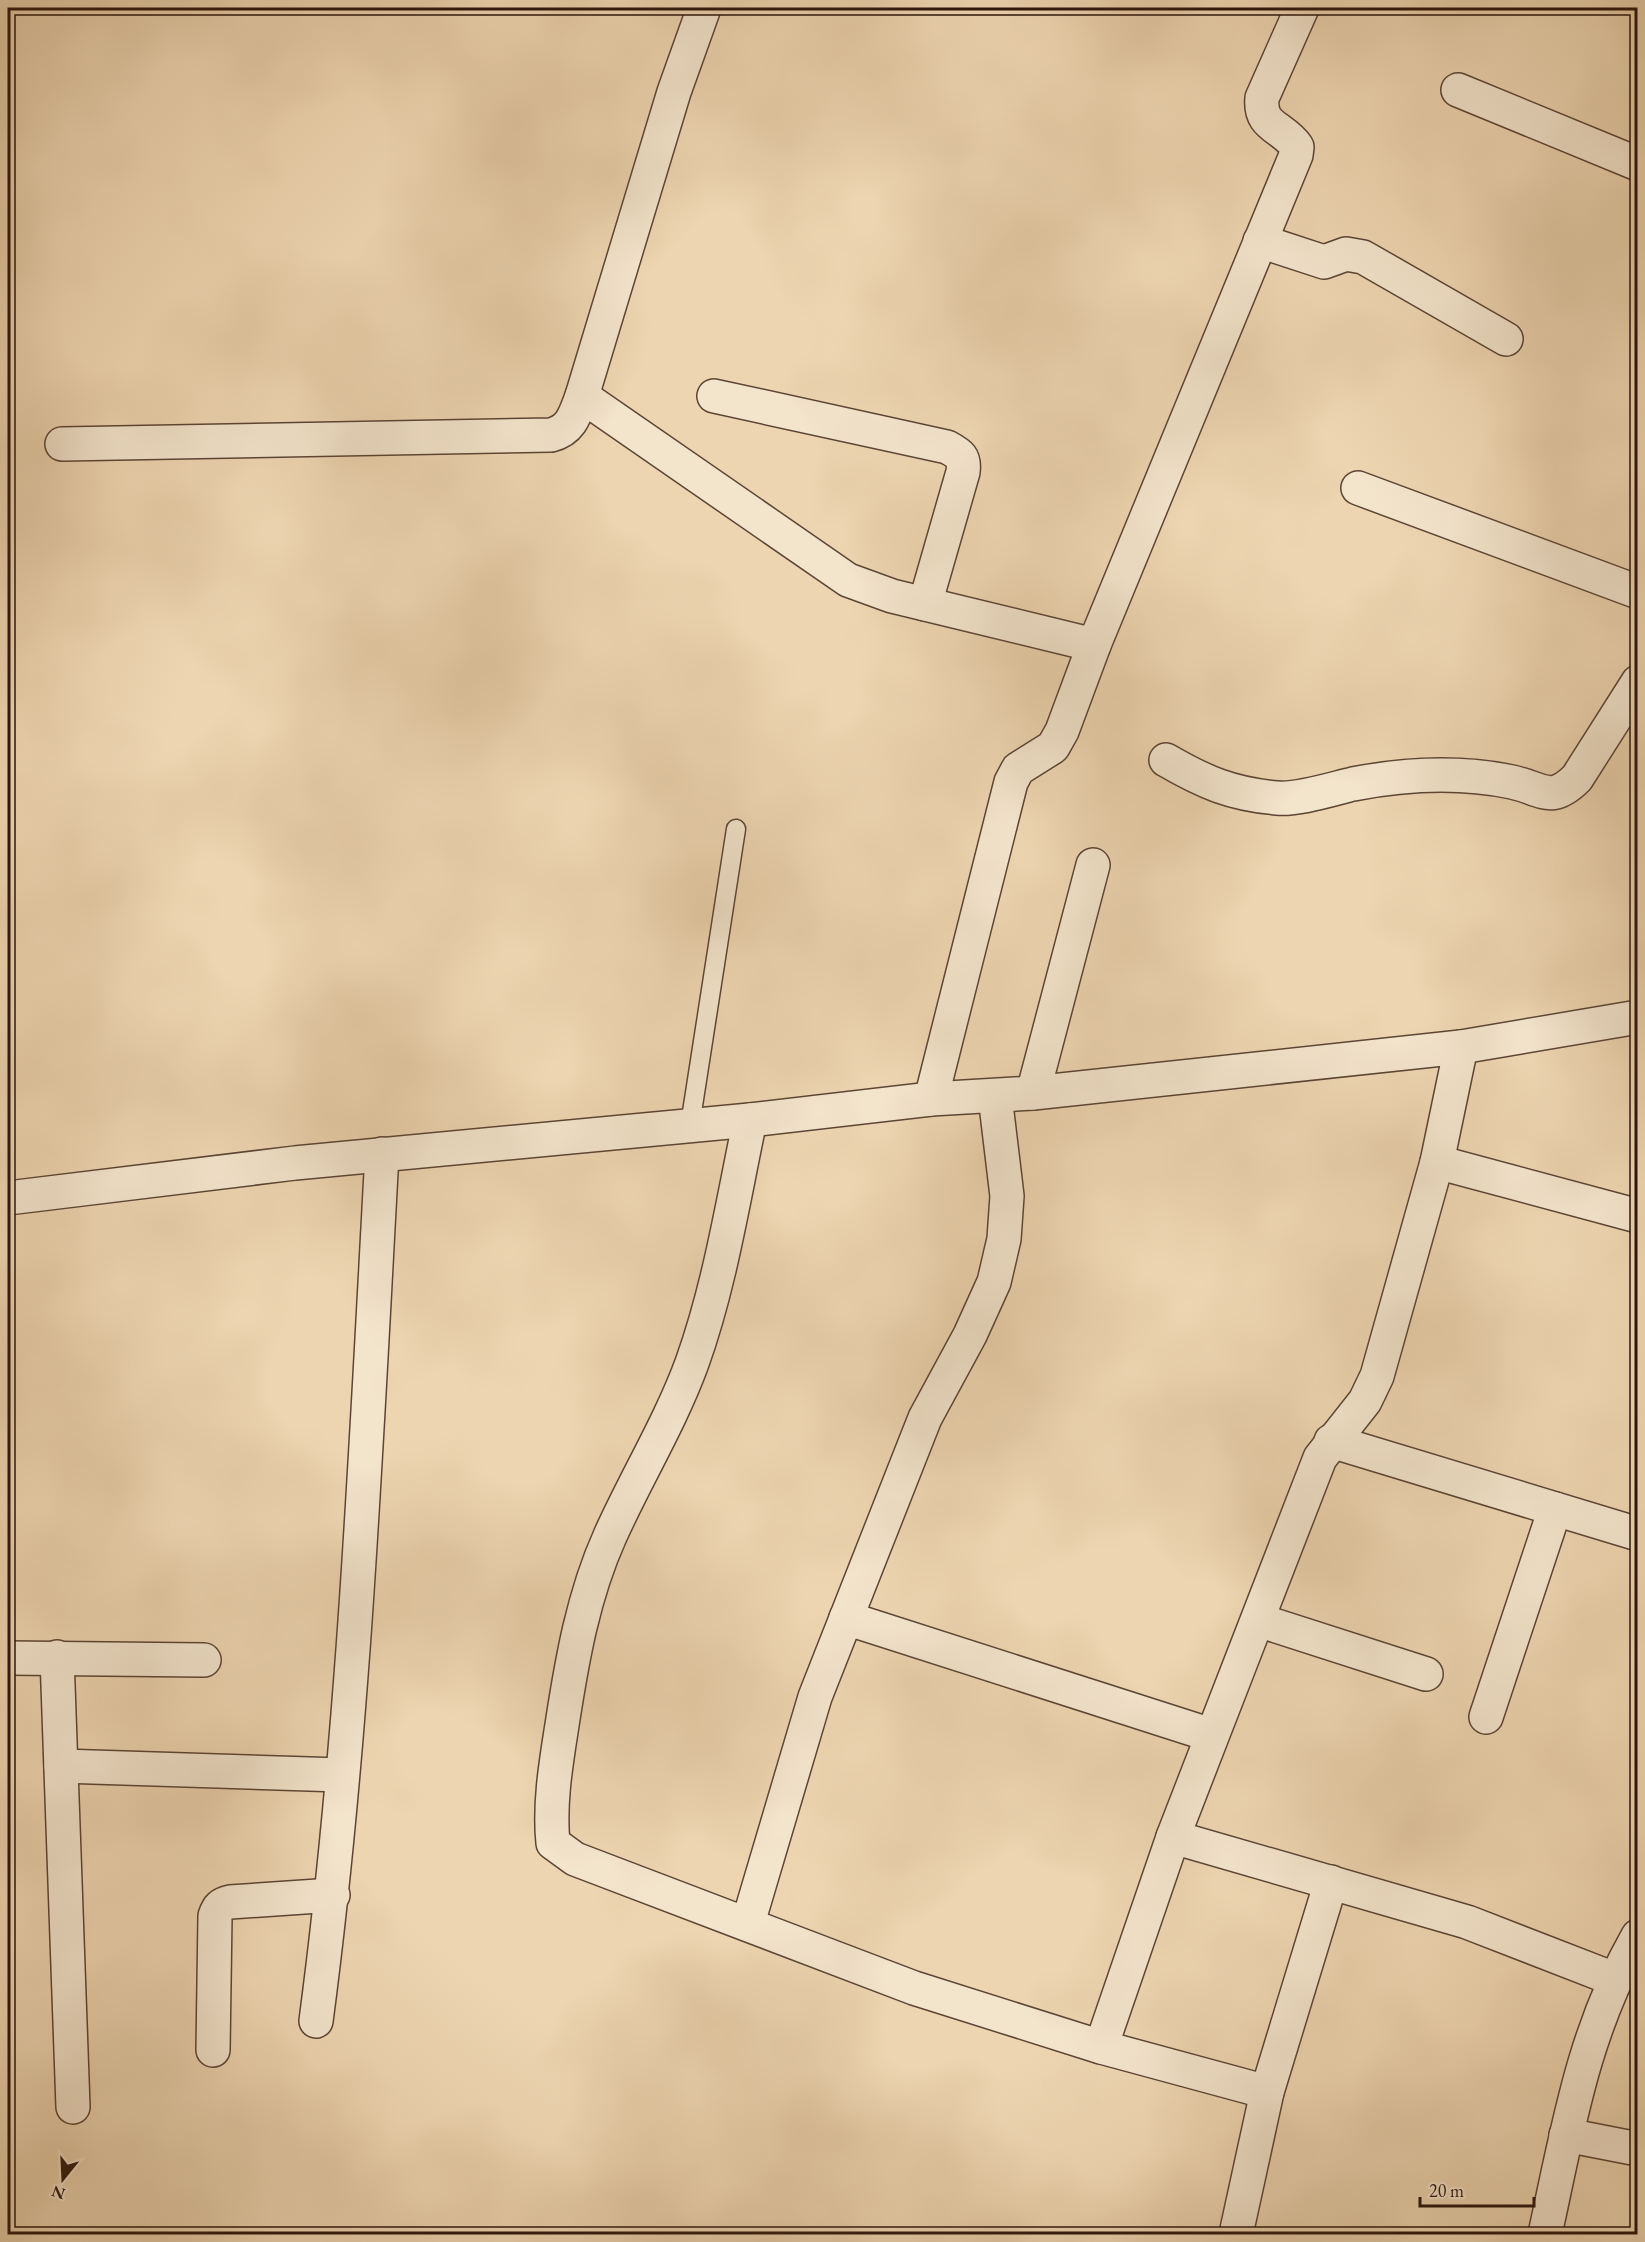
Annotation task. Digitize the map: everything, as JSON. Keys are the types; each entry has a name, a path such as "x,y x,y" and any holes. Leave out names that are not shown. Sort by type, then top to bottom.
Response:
{"street":[{"path":"62,444 551,435 563,432 573,421 582,396 674,92 704,8"},
{"path":"931,1099 1011,782 1018,769 1053,747 1062,731 1094,645 1296,155 1297,147 1292,139 1265,120 1261,111 1262,98 1302,8"},
{"path":"1458,90 1638,164"},
{"path":"1260,241 1324,262 1346,254 1363,257 1506,339"},
{"path":"582,396 848,580 892,596 1094,645"},
{"path":"714,396 947,447 960,454 965,461 963,472 925,604"},
{"path":"1358,488 1638,592"},
{"path":"1166,760 1206,783 1280,798 1397,776 1463,775 1511,782 1556,794 1565,790 1577,778 1638,682"},
{"path":"1033,1093 1093,865"},
{"path":"8,1198 382,1154 750,1120 931,1099 1033,1093 1461,1047 1638,1017"},
{"path":"1101,2046 1211,1735 1320,1458 1331,1441 1365,1401 1377,1376 1437,1162 1461,1047"},
{"path":"748,1923 815,1697 925,1418 970,1335 994,1282 1004,1239 1007,1196 995,1096"},
{"path":"750,1120 716,1281 692,1365 610,1537 585,1600 560,1734 551,1826 553,1843 575,1859 914,1988 1101,2046 1267,2092"},
{"path":"316,2021 333,1895 362,1524 382,1154"},
{"path":"1437,1162 1638,1216"},
{"path":"1331,1441 1638,1534"},
{"path":"1486,1717 1555,1509"},
{"path":"846,1618 1211,1735"},
{"path":"1258,1620 1426,1674"},
{"path":"57,1657 73,2107"},
{"path":"8,1658 204,1660"},
{"path":"61,1766 341,1775"},
{"path":"1173,1838 1467,1922 1614,1979"},
{"path":"1236,2235 1267,2092 1331,1882"},
{"path":"213,2050 217,1909 221,1904 230,1902 333,1895"},
{"path":"1545,2235 1566,2135 1590,2039 1614,1979 1638,1936"},
{"path":"1566,2135 1638,2149"}],"lane":[{"path":"690,1125 736,829"}]}
